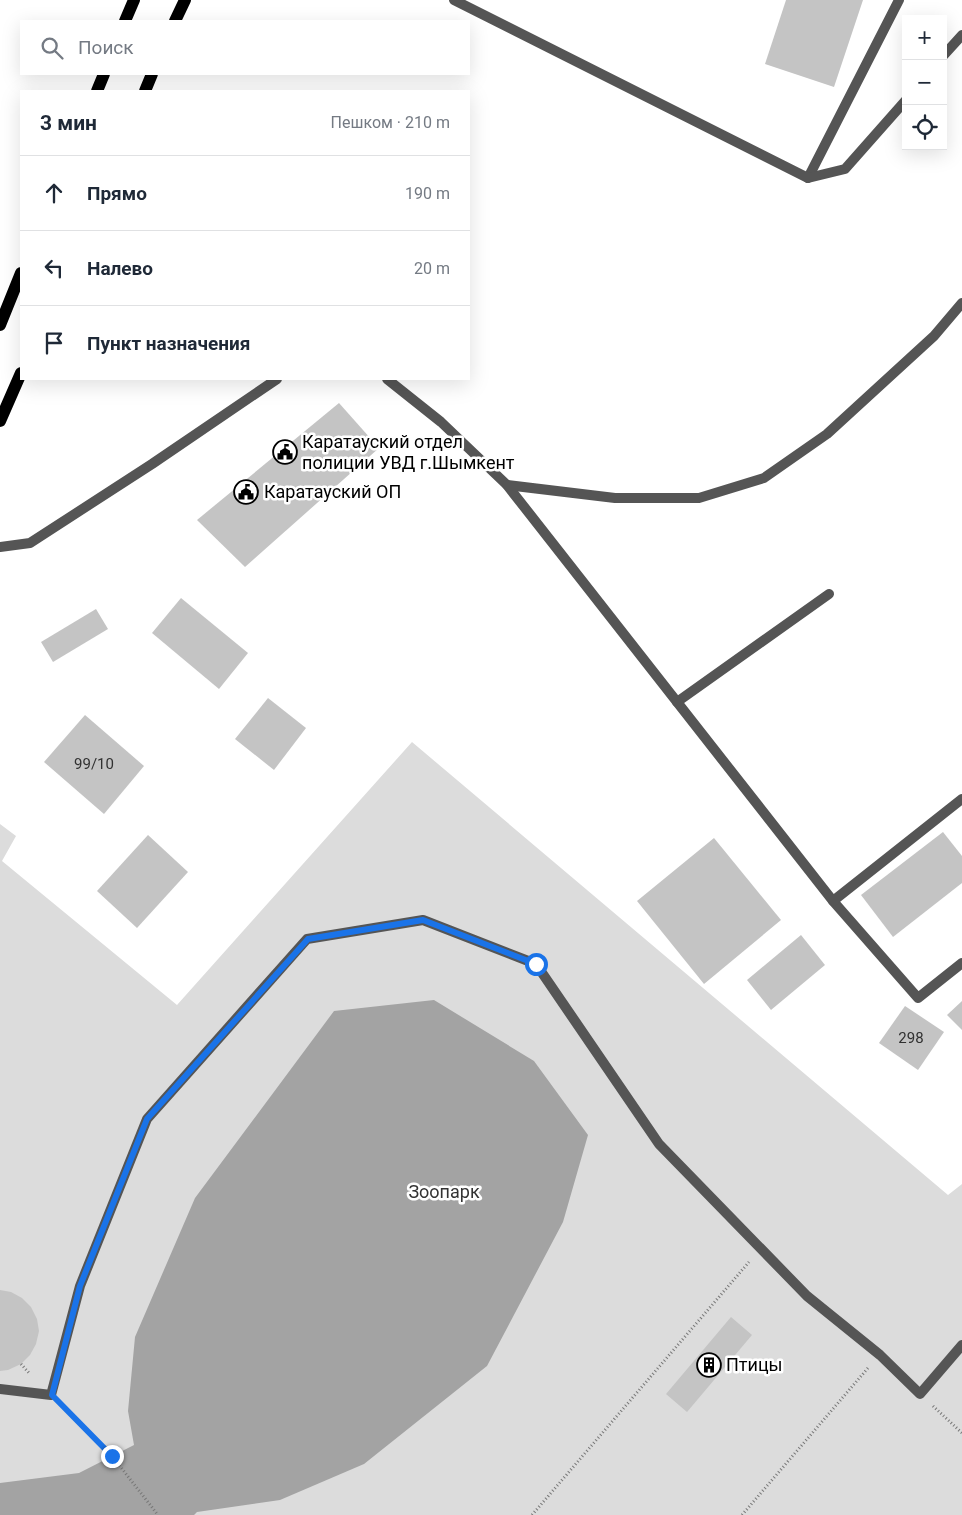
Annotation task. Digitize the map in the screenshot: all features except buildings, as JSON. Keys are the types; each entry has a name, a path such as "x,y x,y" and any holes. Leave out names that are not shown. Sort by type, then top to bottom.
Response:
{"main road":[{"path":"126,20 134,0"},
{"path":"175,20 184,0"},
{"path":"96,90 104,75"},
{"path":"144,90 152,75"},
{"path":"0,325 20,275"},
{"path":"0,421 20,375"}],"street":[{"path":"454,0 808,178 845,169 902,105"},
{"path":"808,178 898,0"},
{"path":"947,52 962,35"},
{"path":"507,485 615,498 699,498 764,478 827,434 934,336 962,303"},
{"path":"0,547 30,543 152,464 275,380"},
{"path":"388,380 441,422 507,485 833,901 918,998 962,962"},
{"path":"677,702 829,594"},
{"path":"833,901 962,799"},
{"path":"0,1389 52,1395 80,1286 147,1119 308,939 423,920 536,964 659,1144 807,1296 880,1355 920,1394 962,1345"}],"path":[{"path":"532,1515 760,1248"},
{"path":"742,1515 880,1355"},
{"path":"21,1364 112,1456 158,1515"},
{"path":"920,1394 962,1433"}],"green space":[{"name":"Зоопарк","path":"412,742 948,1195 962,1184 962,1515 0,1515 0,824 16,836 2,861 177,1005"}],"shaded area":[{"path":"434,1000 534,1061 588,1135 563,1222 487,1366 364,1464 280,1500 197,1512 194,1515 0,1515 0,1483 79,1473 134,1445 128,1411 135,1337 195,1198 334,1011"}],"place":[{"name":"Каратауский отдел полиции УВД г.Шымкент","path":"285,452"},
{"name":"Каратауский ОП","path":"246,492"},
{"name":"Птицы","path":"709,1365"}],"route":[{"path":"112,1456 52,1395 80,1286 147,1119 308,939 423,920 536,964"}]}
